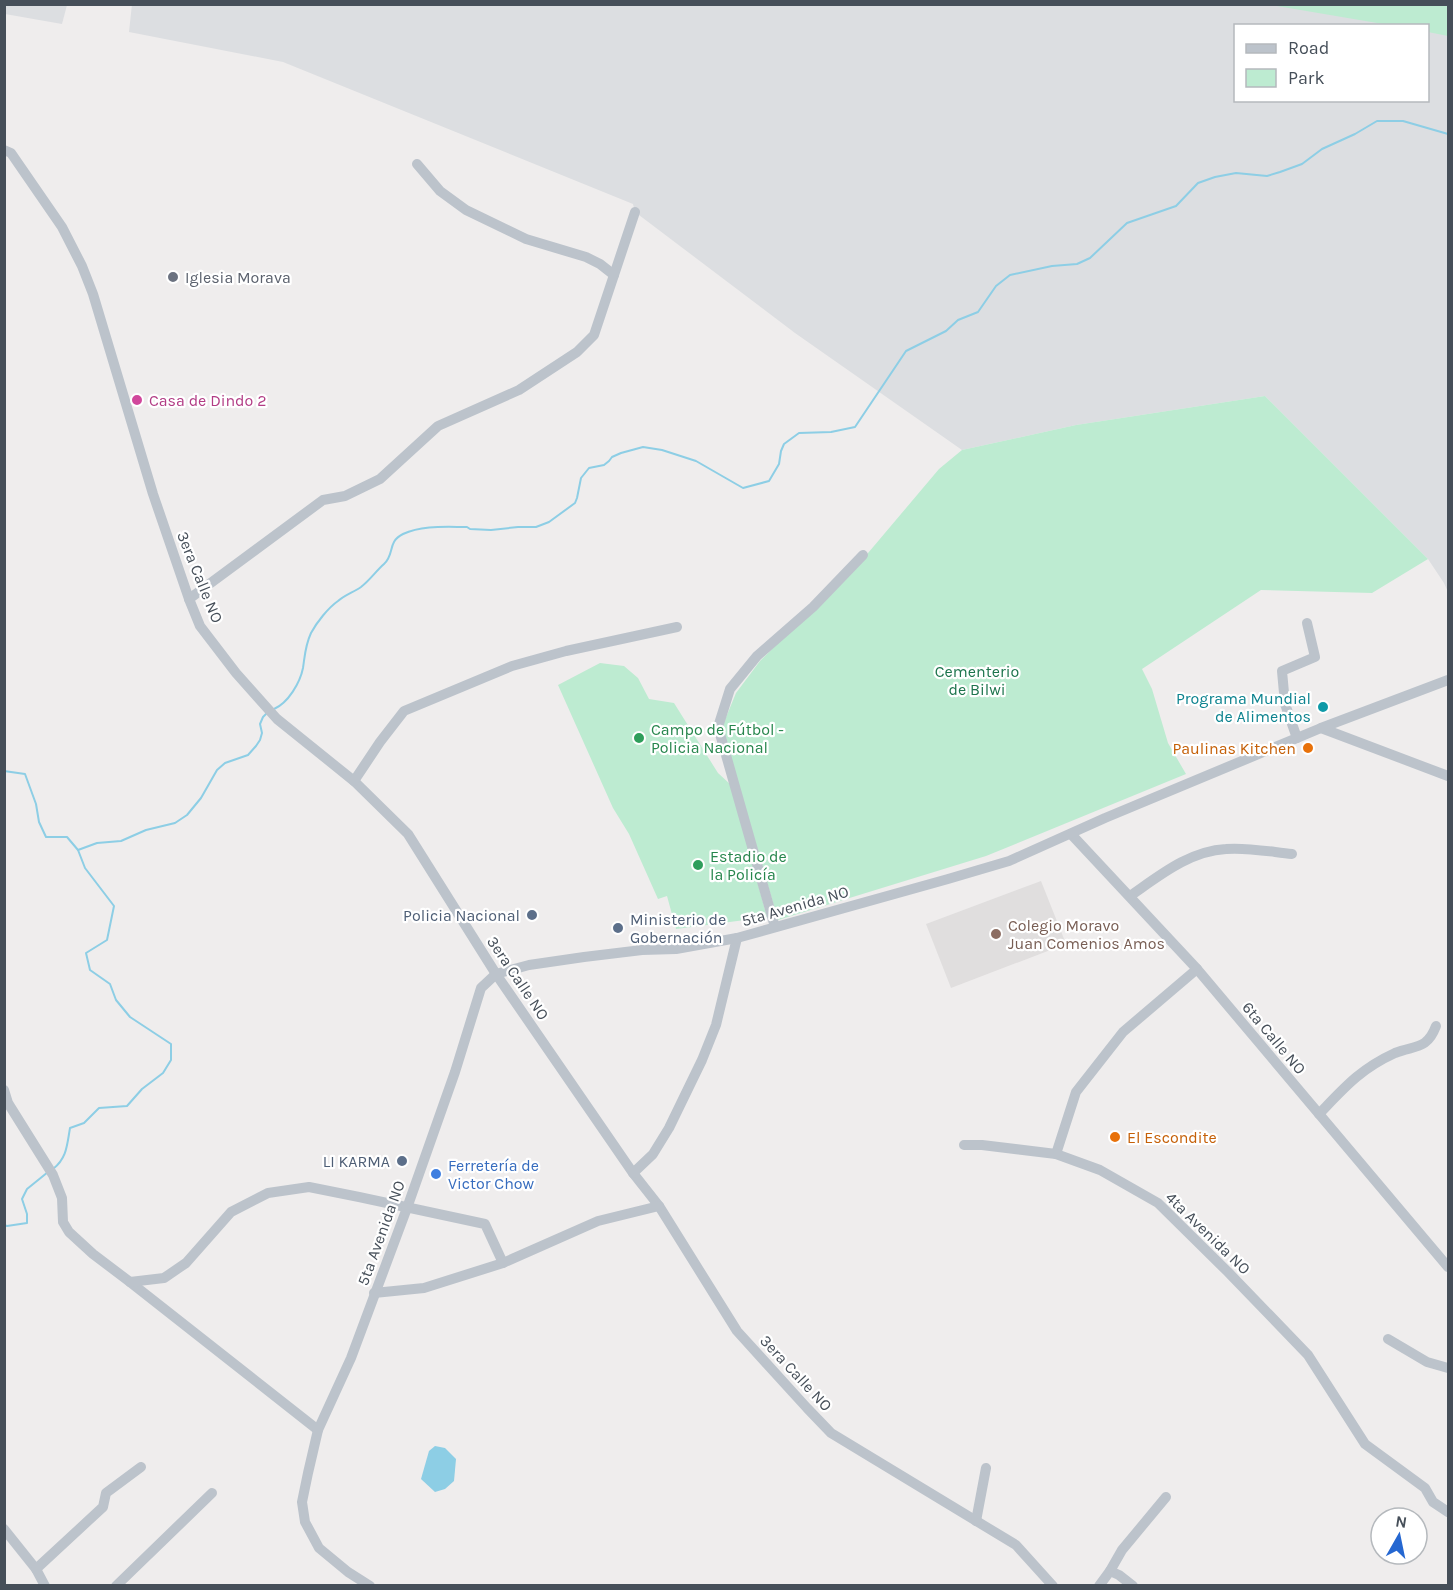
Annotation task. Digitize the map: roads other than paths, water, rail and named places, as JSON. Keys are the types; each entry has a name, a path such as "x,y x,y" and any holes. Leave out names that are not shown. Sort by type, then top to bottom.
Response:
{"street":[{"name":"3era Calle NO","path":"4,150 11,153 62,227 82,266 93,294 153,494 200,626 236,674 277,719 354,781 408,834 496,974 633,1173 659,1206 737,1331 831,1433 1016,1545 1053,1586"},
{"path":"417,164 440,190 466,210 526,238 586,257 614,275"},
{"path":"189,599 323,500 345,496 380,479 438,426 519,390 577,352 594,334 635,212"},
{"path":"775,927 718,727 730,689 757,657 813,607 862,555"},
{"path":"1297,738 1285,704 1282,671 1316,657 1307,623"},
{"path":"354,781 380,741 404,711 512,666 566,651 677,627"},
{"name":"5ta Avenida NO","path":"370,1586 348,1572 319,1548 306,1522 302,1502 318,1430 351,1358 407,1208 455,1072 481,988 496,974 529,965 642,950 676,949 737,938 1009,861 1105,818 1321,728 1447,681"},
{"path":"1321,728 1449,776"},
{"name":"6ta Calle NO","path":"1071,834 1197,969 1449,1267"},
{"path":"1130,896 1180,862 1214,850 1292,854"},
{"path":"633,1173 653,1154 669,1128 702,1060 716,1025 737,938"},
{"path":"1056,1154 1076,1092 1123,1032 1197,969"},
{"path":"1319,1114 1361,1072 1398,1052 1427,1042 1436,1026"},
{"path":"4,1090 8,1103 53,1176 62,1198 63,1222 69,1232 93,1254 318,1430"},
{"name":"4ta Avenida NO","path":"964,1145 1056,1154 1100,1170 1158,1203 1308,1355 1365,1444 1425,1488 1433,1502 1449,1512"},
{"path":"130,1282 164,1278 186,1263 231,1212 268,1193 309,1187 484,1224 503,1263"},
{"path":"374,1293 424,1288 503,1263 598,1221 659,1206"},
{"path":"1388,1339 1427,1362 1449,1368"},
{"path":"36,1569 103,1507 106,1493 141,1467"},
{"path":"976,1521 986,1468"},
{"path":"116,1586 212,1493"},
{"path":"1099,1586 1122,1550 1166,1497"},
{"path":"4,1529 36,1569 45,1586"},
{"path":"1110,1572 1119,1575 1133,1586"}],"water":[{"path":"435,1446 445,1448 456,1459 454,1481 445,1489 435,1492 421,1479 429,1451"}],"waterway":[{"path":"274,709 289,697 296,686 303,668 306,646 313,629 334,604 361,587 387,560 393,544 403,534 434,527 491,530 536,527 549,522 575,503 581,478 589,468 604,465 612,457 643,447 662,450 696,461 743,488 769,481 779,464 784,444 799,433 831,432 855,427 906,351 946,331 958,320 978,312 996,286 1010,275 1052,266 1077,264 1090,258 1127,223 1176,206 1198,183 1236,173 1267,176 1280,172 1302,164 1322,149 1377,121 1403,121 1448,134"},
{"path":"78,850 97,843 121,841 146,830 175,823 187,815 201,798 217,770 225,763 248,755 256,746 262,733 260,724 267,713"},
{"path":"4,771 25,774 36,804 39,822 46,837 67,837 78,850 85,868 114,906 107,940 86,953 90,970 110,984 116,1000 130,1017 171,1044 171,1060 163,1073 142,1089 127,1106 99,1108 84,1123 70,1128 64,1156 53,1169"},
{"path":"4,1225 27,1223 27,1214 22,1199 27,1189 48,1172"}],"place":[{"name":"Iglesia Morava","path":"173,277"},
{"name":"Casa de Dindo 2","path":"137,400"},
{"name":"Programa Mundial de Alimentos","path":"1323,707"},
{"name":"Campo de Fútbol - Policia Nacional","path":"639,738"},
{"name":"Paulinas Kitchen","path":"1308,748"},
{"name":"Estadio de la Policía","path":"698,865"},
{"name":"Policia Nacional","path":"532,915"},
{"name":"Ministerio de Gobernación","path":"618,928"},
{"name":"Colegio Moravo Juan Comenios Amos","path":"996,934"},
{"name":"El Escondite","path":"1115,1137"},
{"name":"LI KARMA","path":"402,1161"},
{"name":"Ferretería de Victor Chow","path":"436,1174"}],"park label":[{"name":"Cementerio de Bilwi","path":"977,680"}]}
